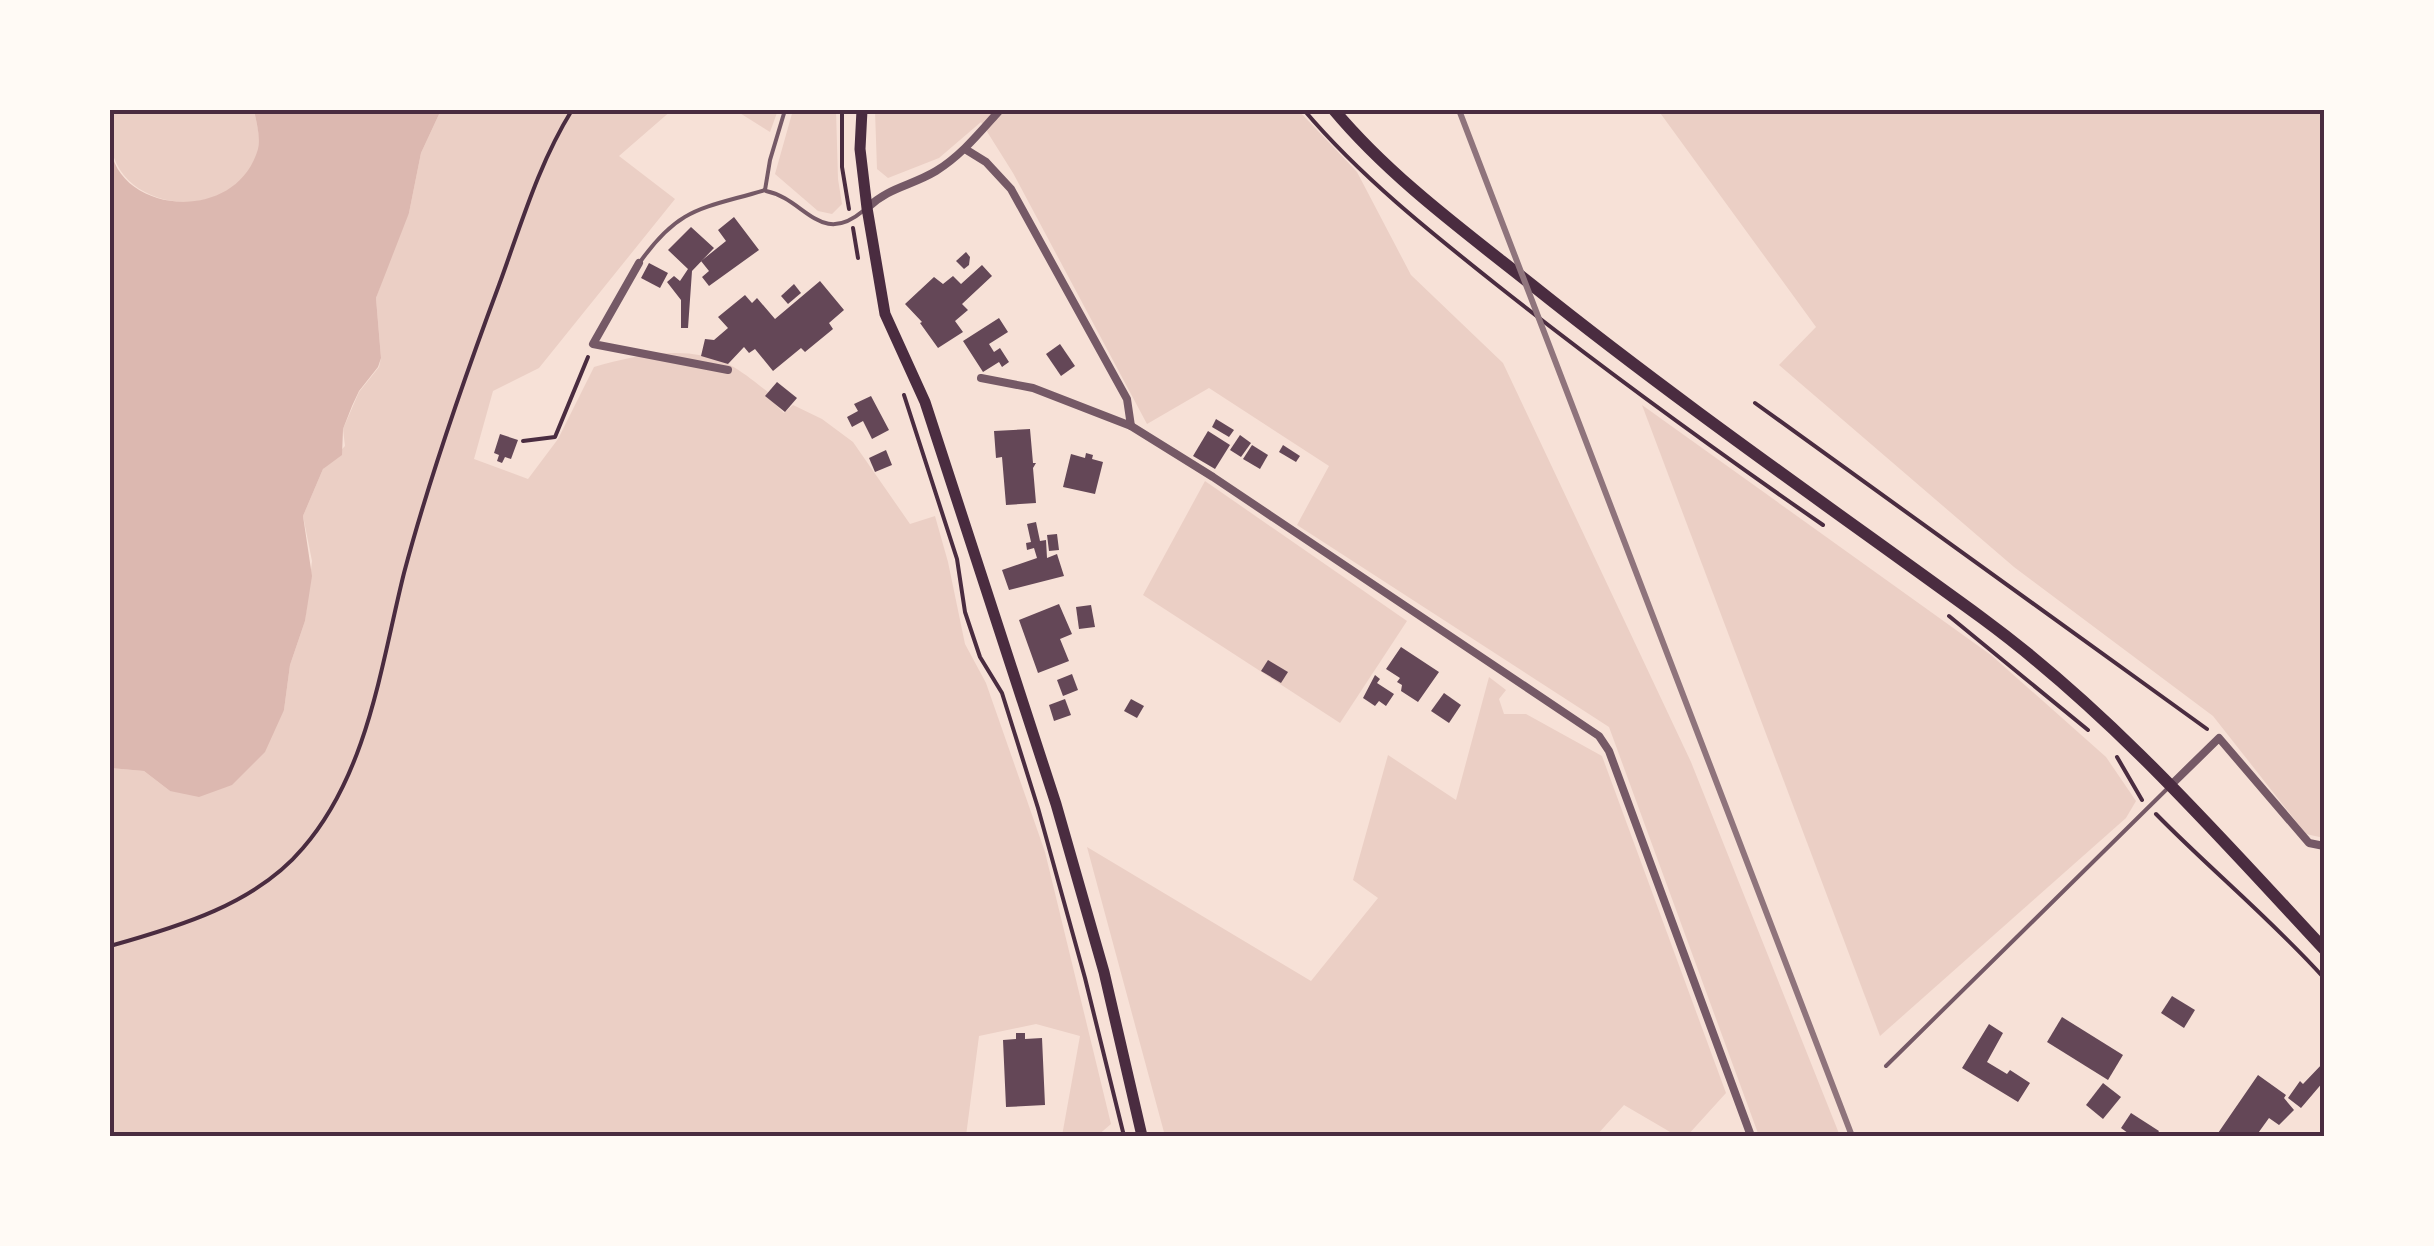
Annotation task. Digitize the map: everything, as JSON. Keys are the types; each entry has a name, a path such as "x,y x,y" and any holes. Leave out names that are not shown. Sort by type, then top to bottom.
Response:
{"main road":[{"path":"862,110 860,149 885,314 931,419 1050,786 1104,972 1142,1136"},
{"path":"1334,110 1354,133 1458,226 1629,362 1985,621 2113,730 2324,950"}],"street":[{"path":"867,208 883,192 935,172 966,149 1000,110"},
{"path":"966,149 986,162 1011,189 1126,399 1131,426"},
{"path":"639,263 593,344 728,370"},
{"path":"981,378 1033,388 1131,426 1599,736 1609,751 1751,1136"},
{"path":"2170,786 2219,738 2309,843 2324,846"}],"lane":[{"path":"765,190 785,110"},
{"path":"639,263 659,236 686,214 765,190 786,198 801,212 824,223 838,225 851,221 867,208"},
{"path":"1886,1066 2170,786"}],"path":[{"path":"110,946 233,903 269,880 304,848 332,806 355,758 370,710 418,524 470,363 536,177 572,110"},
{"path":"842,110 842,167 859,264"},
{"path":"1304,110 1387,194 1444,243 1615,379 1826,527"},
{"path":"523,441 555,437 593,344"},
{"path":"900,382 956,560 965,612 980,657 1002,693 1038,808 1124,1136"},
{"path":"1755,403 2219,738"},
{"path":"1942,610 2090,732"},
{"path":"2115,753 2138,796 2324,978"}],"shaded area":[{"path":"114,110 254,110 259,148 245,176 222,193 195,201 167,200 141,190 121,171 111,144"},
{"path":"254,110 441,110 421,153 409,213 376,298 381,358 378,367 352,406 343,429 342,455 323,469 303,516 312,576 305,621 290,665 284,710 265,752 232,785 199,797 170,791 144,771 110,768 110,144 117,167 132,185 153,197 178,202 203,200 226,191 246,174 259,145"},
{"path":"441,110 672,110 619,156 675,199 539,368 493,391 474,459 528,479 558,439 594,367 644,356 696,354 738,370 768,392 766,395 784,413 793,405 822,419 853,442 910,524 935,516 965,644 986,683 1045,852 1111,1124 1097,1136 1062,1136 1080,1036 1036,1024 979,1036 966,1136 110,1136 110,768 144,771 170,791 284,710 290,665 305,621 312,561 303,516 323,469 345,446 343,429 359,392 379,367 376,298 409,213 421,153"},
{"path":"735,110 778,110 770,132"},
{"path":"793,110 836,110 842,204 832,214 818,211 775,174"},
{"path":"875,110 1298,110 1357,172 1411,275 1503,363 1691,762 1840,1136 1759,1136 1609,727 1297,525 1329,466 1209,388 1147,424 1013,173 981,122 939,158 888,178 877,169"},
{"path":"1658,110 2324,110 2324,838 2306,834 2213,716 2014,567 1779,365 1816,327"},
{"path":"1642,405 1991,655 2106,757 2136,801 2126,818 1880,1036"},
{"path":"1205,481 1407,621 1340,723 1143,595"},
{"path":"1489,677 1506,690 1499,699 1504,714 1526,714 1602,756 1726,1093 1687,1136 1677,1136 1624,1105 1596,1136 1165,1136 1087,847 1311,981 1378,898 1353,880 1388,755 1456,800"}],"building":[{"path":"734,217 759,250 709,286 702,277 709,271 701,261 726,241 718,230"},
{"path":"691,227 714,248 692,271 688,328 681,328 681,300 667,282 674,276 680,281 688,269 668,250"},
{"path":"966,252 970,257 964,269 956,261"},
{"path":"649,263 668,273 660,288 641,278"},
{"path":"982,265 992,276 962,304 968,310 955,321 963,332 938,348 905,304 934,277 943,284 953,276 961,284"},
{"path":"820,281 844,310 829,323 833,329 805,352 801,348 773,371 755,349 749,353 744,347 728,364 701,356 705,339 714,340 728,328 718,317 745,295 752,303 757,298 775,319"},
{"path":"794,284 801,293 788,304 781,296"},
{"path":"999,318 1008,332 989,344 994,352 1000,348 1009,362 1002,367 999,362 983,372 963,341"},
{"path":"1060,344 1075,366 1061,376 1046,354"},
{"path":"777,382 797,398 785,412 765,396"},
{"path":"871,396 889,430 872,439 863,421 852,427 847,417 858,411 854,404"},
{"path":"1216,419 1234,430 1229,437 1212,427"},
{"path":"1030,429 1036,463 1036,503 1006,505 1002,457 996,458 994,431"},
{"path":"1208,431 1230,445 1215,469 1193,456"},
{"path":"500,434 518,440 511,459 505,457 502,463 494,453"},
{"path":"1240,435 1251,443 1241,457 1230,450"},
{"path":"1252,445 1268,455 1260,469 1243,459"},
{"path":"1283,445 1300,456 1296,462 1279,452"},
{"path":"886,450 892,465 875,472 869,458"},
{"path":"1086,453 1103,462 1095,494 1063,487 1071,454 1085,458"},
{"path":"1036,522 1040,541 1046,540 1047,558 1057,554 1064,576 1009,590 1002,570 1037,558 1034,548 1027,550 1026,543 1031,542 1027,524"},
{"path":"1057,534 1059,550 1049,551 1047,535"},
{"path":"1059,604 1072,634 1060,639 1069,661 1038,673 1019,620"},
{"path":"1091,605 1095,627 1079,629 1076,607"},
{"path":"1401,647 1439,672 1418,702 1401,691 1402,685 1397,682 1400,678 1386,669"},
{"path":"1268,660 1288,672 1281,683 1261,671"},
{"path":"1072,674 1078,690 1063,696 1057,680"},
{"path":"1375,675 1380,679 1377,683 1394,694 1386,706 1379,701 1375,706 1363,698"},
{"path":"1444,693 1461,705 1449,723 1431,711"},
{"path":"1065,699 1071,715 1054,721 1049,705"},
{"path":"1131,699 1144,706 1137,718 1124,711"},
{"path":"2172,996 2195,1010 2184,1028 2161,1013"},
{"path":"2062,1017 2123,1055 2108,1080 2047,1042"},
{"path":"1989,1024 2003,1033 1987,1062 2030,1083 2018,1102 1962,1068"},
{"path":"1016,1033 1025,1033 1025,1039 1042,1038 1045,1105 1006,1107 1003,1040 1016,1039"},
{"path":"2324,1062 2324,1081 2301,1108 2288,1098 2300,1081 2303,1084"},
{"path":"2258,1075 2286,1095 2284,1098 2294,1110 2279,1125 2269,1118 2256,1136 2216,1136"},
{"path":"2103,1083 2121,1097 2103,1119 2086,1105"},
{"path":"2131,1113 2159,1131 2156,1136 2132,1136 2121,1128"}],"railway":[{"path":"1459,110 1852,1136"}]}
